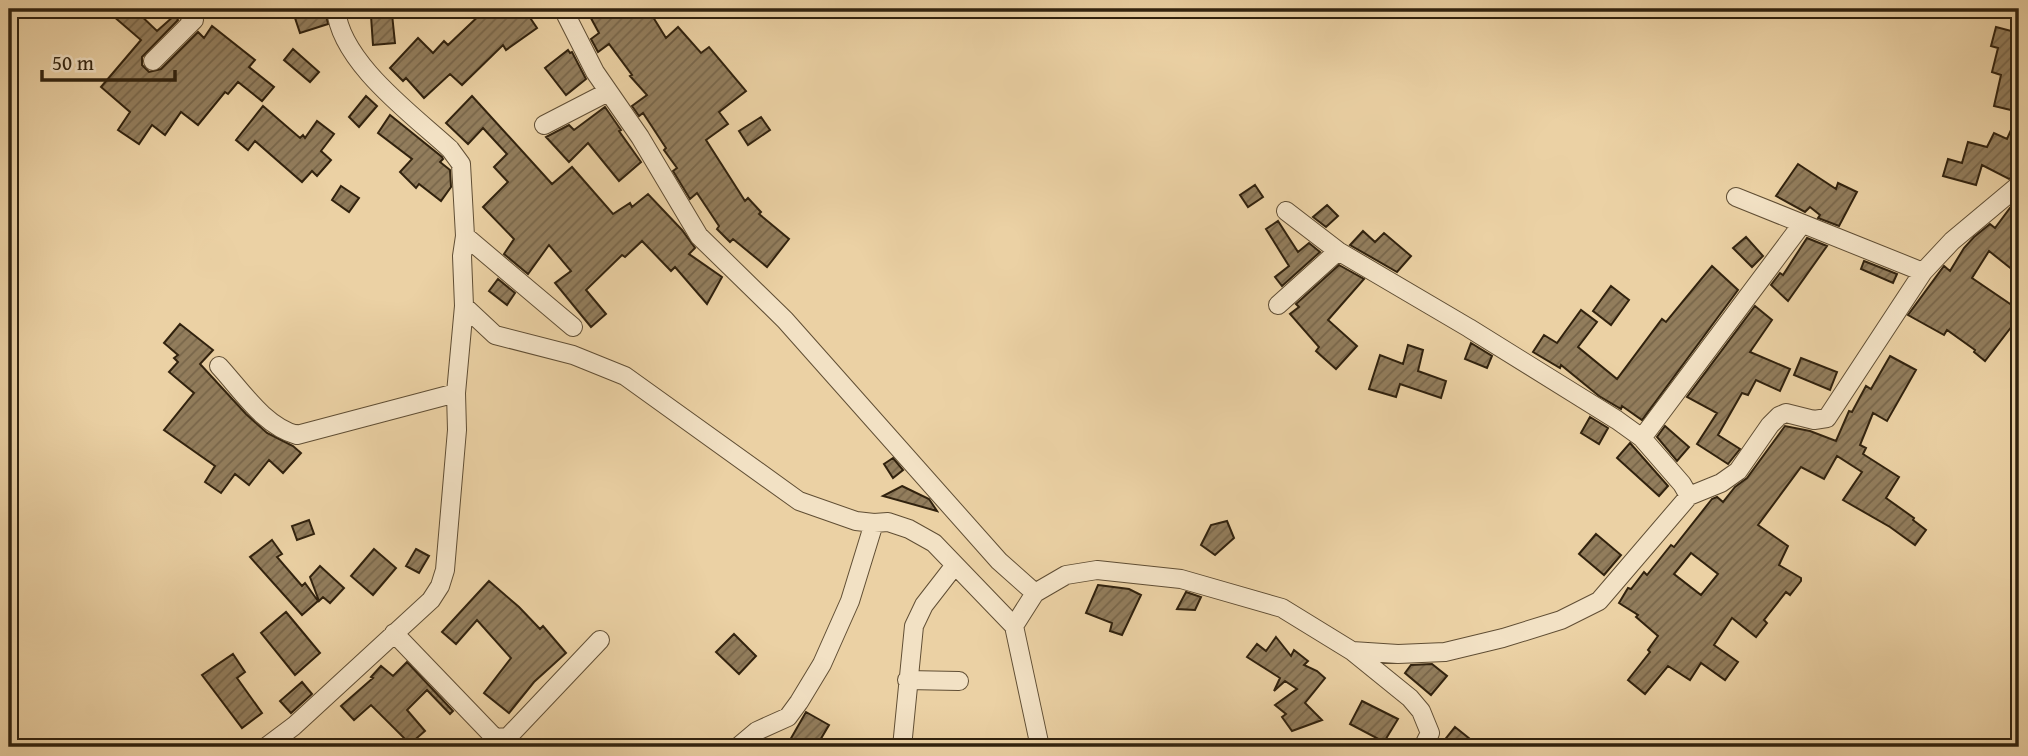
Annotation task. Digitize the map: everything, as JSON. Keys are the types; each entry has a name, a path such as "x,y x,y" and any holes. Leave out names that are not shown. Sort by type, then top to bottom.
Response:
{"street":[{"path":"153,61 194,20 185,10 187,9"},
{"path":"266,747 294,726 431,600 440,586 445,570 464,306 462,256 465,236 461,163 450,149 362,67 345,39 336,9"},
{"path":"564,9 595,72 640,137 699,236 785,320 999,561 1035,593"},
{"path":"544,125 608,92"},
{"path":"1352,651 1398,654 1445,652 1503,638 1581,611 1599,601 1689,496 1721,483 1738,471 1779,416 1786,413 1814,420 1827,418 1923,272 1952,241 2019,185"},
{"path":"1736,197 1923,272"},
{"path":"1286,211 1338,251 1617,420 1642,438 1682,484 1689,496"},
{"path":"1642,438 1802,224"},
{"path":"465,236 573,327"},
{"path":"1278,305 1338,251"},
{"path":"464,306 495,335 573,355 625,376 799,501 856,521 888,522 909,529 934,543 1014,626 1040,747"},
{"path":"219,366 269,421 286,432 297,435 456,393"},
{"path":"738,747 757,731 788,717 799,702 822,664 850,601 874,523"},
{"path":"902,747 914,626 925,605 955,565"},
{"path":"1014,626 1035,593 1066,575 1097,570 1181,579 1282,608 1352,651 1410,698 1421,711 1430,733 1423,747"},
{"path":"394,633 495,738 502,739 508,737 600,639"},
{"path":"907,680 959,681"}],"building":[{"path":"105,9 134,9 157,31 175,15 178,20 142,57 142,65 149,72 161,69 198,32 204,38 212,26 255,60 249,67 274,87 262,101 238,82 228,94 225,92 198,125 181,112 165,135 152,125 139,144 118,130 130,112 101,87 141,40"},
{"path":"292,9 325,9 328,24 300,33"},
{"path":"486,9 524,9 537,28 506,50 503,45 462,85 450,74 424,98 406,78 403,81 390,68 418,38 433,53 444,41 448,45"},
{"path":"586,9 648,9 666,38 678,27 701,53 709,47 746,91 719,112 728,124 706,140 745,201 748,198 761,212 759,214 789,239 767,267 733,239 730,242 717,229 719,226 697,193 690,199 673,171 677,168 664,150 666,148 643,113 639,116 632,106 647,95 630,76 632,75 609,44 598,52 591,39 599,33"},
{"path":"392,14 395,43 373,45 371,16"},
{"path":"1996,27 2019,33 2019,93 2015,111 1994,106 2001,75 1992,72 1998,48 1991,46"},
{"path":"293,49 319,72 310,82 284,60"},
{"path":"568,50 572,52 586,79 566,95 545,68"},
{"path":"366,96 377,106 359,127 349,117"},
{"path":"472,96 552,184 572,167 613,214 630,203 632,207 648,194 695,248 689,254 722,277 707,304 675,267 671,271 642,241 625,257 622,255 586,290 606,314 591,327 555,283 571,271 549,245 528,274 504,254 514,239 483,207 508,182 494,167 507,154 483,128 468,144 446,123"},
{"path":"263,106 300,138 303,135 305,138 317,121 334,134 321,151 331,160 317,176 312,171 302,182 255,141 248,150 236,140"},
{"path":"605,107 641,162 619,181 588,143 569,162 546,137 569,125 574,130"},
{"path":"2019,112 2019,174 2009,179 1982,165 1976,185 1943,176 1948,159 1962,163 1968,142 1987,147 1994,133 2007,139"},
{"path":"390,115 442,157 440,162 450,170 451,187 441,201 419,184 416,188 400,172 412,159 378,133"},
{"path":"761,117 770,130 748,145 739,131"},
{"path":"1798,164 1836,189 1838,183 1857,192 1839,226 1818,218 1820,215 1810,207 1805,212 1776,196"},
{"path":"1255,185 1263,197 1248,207 1240,195"},
{"path":"341,186 359,198 349,212 332,200"},
{"path":"2019,200 2019,275 1989,251 1972,278 2019,310 2019,317 1985,361 1975,350 1947,330 1944,335 1908,315 1944,266 1950,271 1974,237 1990,224 1995,228"},
{"path":"1327,205 1338,216 1326,227 1313,217"},
{"path":"1278,221 1298,252 1309,243 1320,252 1282,286 1275,277 1289,266 1266,229"},
{"path":"1363,231 1375,242 1384,233 1411,256 1397,272 1350,245"},
{"path":"1746,237 1763,256 1752,267 1733,248"},
{"path":"1807,238 1827,246 1788,301 1771,285 1780,273 1783,275"},
{"path":"1864,261 1897,274 1893,283 1861,269"},
{"path":"1339,265 1364,279 1328,320 1357,346 1336,369 1316,351 1319,347 1290,314 1299,307 1296,304"},
{"path":"1712,266 1738,290 1642,420 1622,406 1621,409 1599,396 1561,365 1560,368 1533,352 1544,335 1557,343 1581,310 1597,322 1578,347 1617,379 1662,319 1666,322"},
{"path":"498,279 515,293 507,305 489,291"},
{"path":"1611,286 1629,300 1611,325 1593,311"},
{"path":"1755,306 1772,320 1750,352 1790,369 1780,391 1756,380 1748,395 1742,393 1718,435 1740,449 1728,464 1697,444 1717,413 1687,397"},
{"path":"180,324 213,350 200,364 246,414 267,433 301,453 283,473 269,460 249,485 235,474 221,493 205,482 215,466 164,430 194,393 169,372 178,362 174,358 178,355 164,343"},
{"path":"1471,343 1492,356 1487,368 1465,359"},
{"path":"1408,345 1423,350 1418,371 1446,381 1441,398 1400,384 1396,397 1369,389 1380,355 1403,364"},
{"path":"1890,356 1916,370 1887,421 1873,413 1860,445 1866,448 1863,454 1899,477 1886,498 1926,530 1915,545 1843,500 1862,472 1837,456 1824,479 1801,467 1758,525 1788,546 1779,565 1801,578 1801,581 1790,595 1786,592 1764,620 1767,623 1756,637 1732,618 1714,645 1738,662 1725,680 1701,663 1690,680 1668,666 1645,694 1628,680 1650,652 1648,650 1658,636 1636,617 1638,615 1619,603 1628,588 1631,589 1644,572 1647,575 1671,545 1674,547 1712,499 1717,497 1723,502 1735,487 1747,478 1785,426 1810,431 1836,441 1849,411 1852,412 1866,386 1871,389","holes":["1691,553 1718,574 1701,595 1674,574"]},
{"path":"1801,358 1837,372 1830,390 1794,375"},
{"path":"1590,417 1608,428 1599,444 1581,433"},
{"path":"1665,426 1689,447 1677,461 1657,437"},
{"path":"1630,443 1668,486 1659,496 1617,458"},
{"path":"893,458 903,470 893,478 884,464"},
{"path":"902,486 929,499 937,511 883,496"},
{"path":"309,520 314,534 297,540 292,526"},
{"path":"1227,521 1234,538 1215,555 1201,545 1211,525"},
{"path":"1596,534 1621,555 1604,575 1579,554"},
{"path":"272,540 282,554 277,557 302,586 305,583 318,601 302,615 250,557"},
{"path":"374,549 396,568 373,595 351,576"},
{"path":"416,549 429,556 419,573 406,566"},
{"path":"320,566 344,588 330,603 323,597 319,601 310,577"},
{"path":"489,581 540,629 543,626 566,653 534,682 509,713 484,693 511,658 477,620 456,644 442,632"},
{"path":"1098,585 1129,589 1141,595 1122,635 1110,631 1112,623 1086,613"},
{"path":"1186,592 1201,597 1195,610 1177,609"},
{"path":"286,612 320,653 295,675 261,633"},
{"path":"734,634 756,656 739,674 716,652"},
{"path":"1276,637 1291,656 1294,650 1308,661 1304,665 1325,678 1305,703 1322,720 1292,731 1282,717 1286,714 1275,705 1297,689 1285,681 1274,691 1280,678 1247,657 1257,644 1266,651"},
{"path":"233,654 245,672 237,678 262,713 242,728 202,675"},
{"path":"407,662 453,711 450,714 427,690 407,710 425,731 410,744 371,705 354,720 341,706 373,678 371,677 381,666 393,676"},
{"path":"1432,664 1447,676 1431,695 1405,673 1411,665"},
{"path":"302,682 312,694 291,713 280,701"},
{"path":"1362,701 1398,719 1384,742 1350,724"},
{"path":"806,712 829,725 816,747 786,747"},
{"path":"1455,727 1480,747 1439,747"}]}
